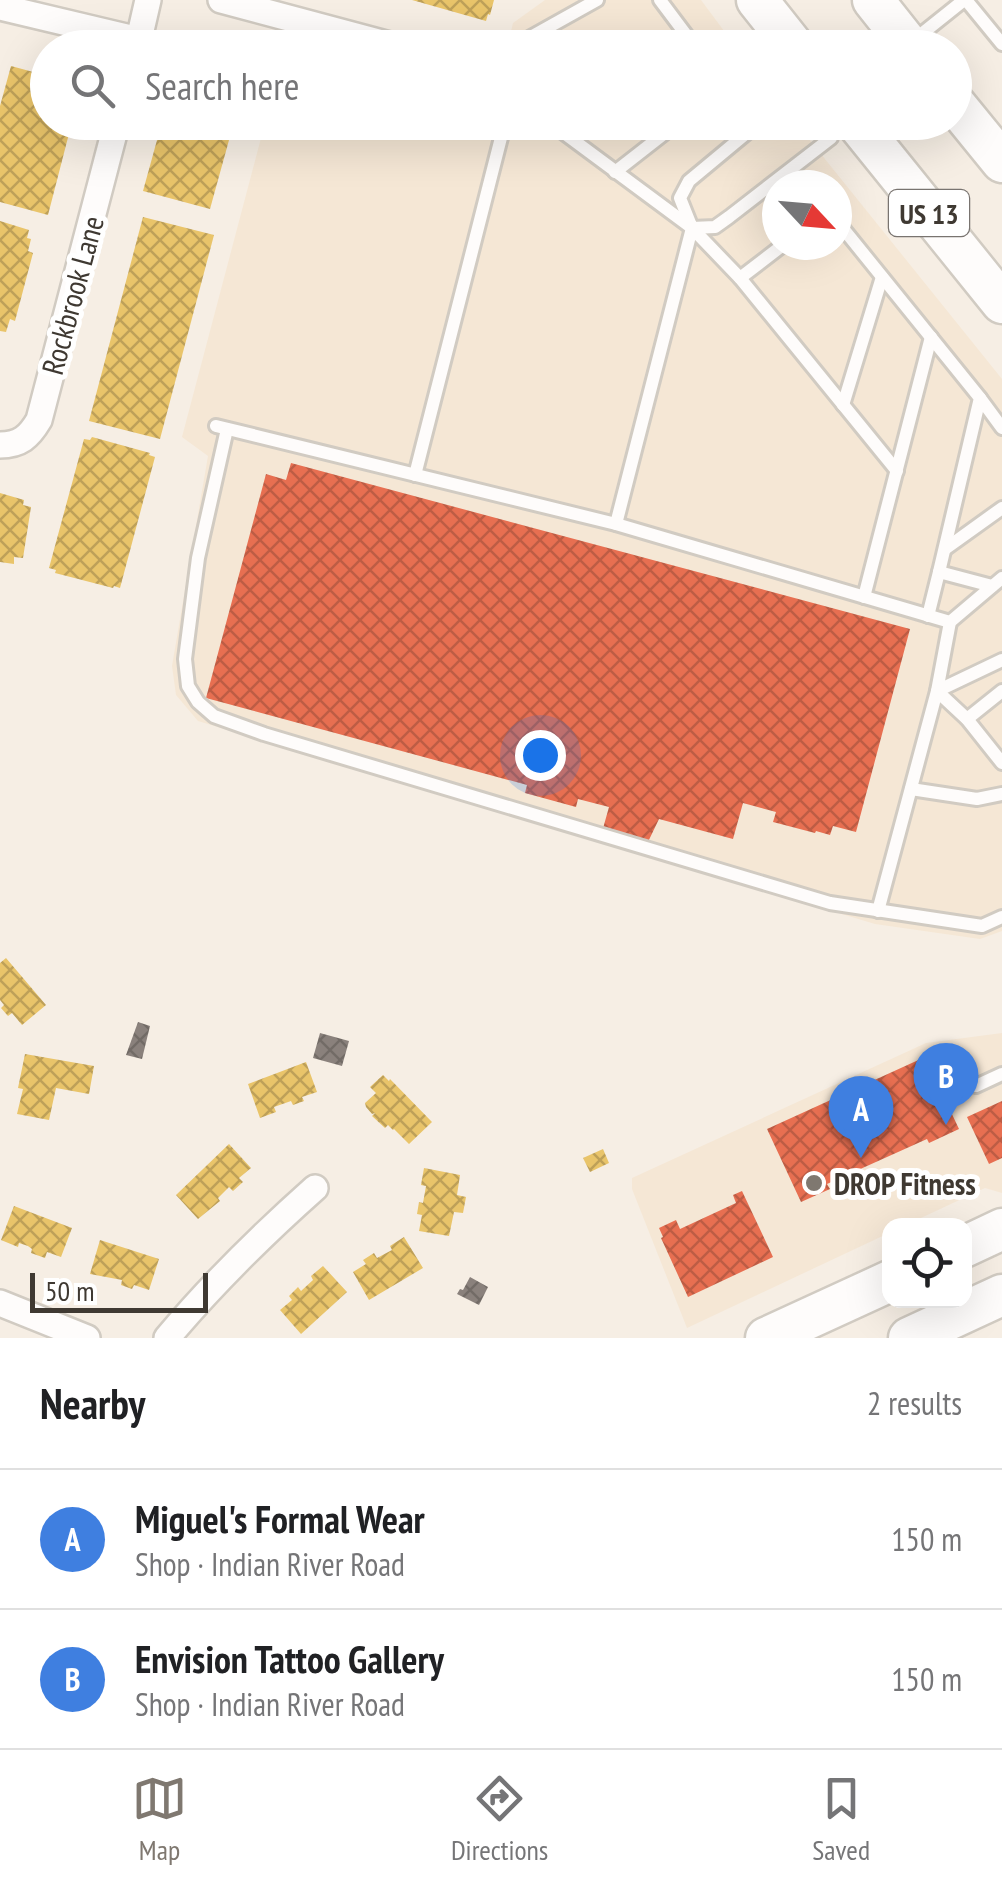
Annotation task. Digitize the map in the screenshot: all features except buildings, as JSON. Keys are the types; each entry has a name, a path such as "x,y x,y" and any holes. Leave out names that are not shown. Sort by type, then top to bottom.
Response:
{"main road":[{"path":"757,0 781,30"},
{"path":"873,0 896,30"},
{"name":"US 13","path":"972,124 1002,162"},
{"name":"US 13","path":"871,140 1002,303"},
{"path":"972,1242 1002,1229"},
{"path":"766,1338 882,1285"},
{"path":"909,1338 1002,1295"}],"street":[{"path":"141,30 148,0"},
{"path":"220,0 333,30"},
{"path":"0,7 86,30"},
{"name":"Rockbrook Lane","path":"0,444 13,444 29,437 39,420 113,140"},
{"path":"166,1338 210,1286 315,1188"},
{"path":"0,1303 87,1338"}],"lane":[{"path":"543,30 596,0"},
{"path":"660,0 682,30"},
{"path":"928,30 965,0 1002,44"},
{"path":"415,475 499,140"},
{"path":"573,140 692,228 740,278 897,471"},
{"path":"615,172 656,140"},
{"path":"616,524 692,228 680,198 689,181 738,140"},
{"path":"692,228 715,226 729,217 828,140"},
{"path":"852,240 1002,428"},
{"path":"740,278 763,260"},
{"path":"843,405 882,277"},
{"path":"864,597 931,337"},
{"path":"928,616 980,398"},
{"path":"950,622 616,524 221,427 185,660 188,686 198,702 214,716 264,734 812,898 982,926 1002,917"},
{"path":"945,548 1002,508"},
{"path":"939,572 997,582"},
{"path":"878,911 937,691 950,622 997,582"},
{"path":"937,691 1002,660"},
{"path":"937,691 967,719 1002,763"},
{"path":"967,719 1002,691"},
{"path":"911,789 977,798 1002,794"},
{"path":"976,1086 1002,1074"}],"shaded area":[{"path":"545,0 701,0 723,30 511,30 513,23"},
{"path":"261,140 810,140 834,170 762,170 762,260 852,260 852,193 1002,379 1002,931 980,939 875,924 198,721 176,695 172,666 208,456 182,437"},
{"path":"1002,1033 1002,1193 985,1188 921,1218 882,1218 882,1236 687,1328 632,1189 632,1178 926,1043"}],"place":[{"name":"Envision Tattoo Gallery","path":"946,1125"},
{"name":"Miguel's Formal Wear","path":"861,1158"},
{"name":"DROP Fitness","path":"814,1183"}]}
